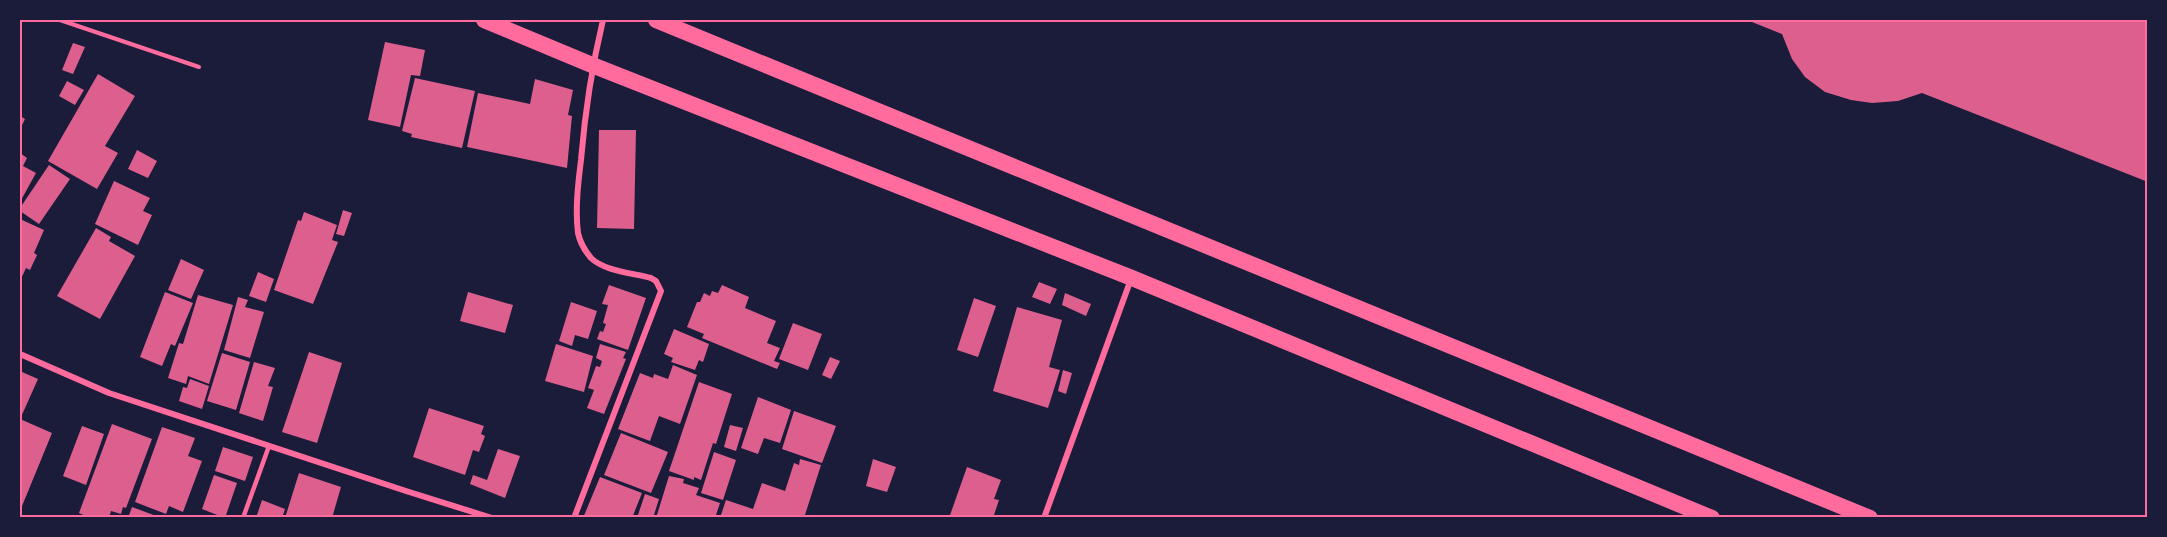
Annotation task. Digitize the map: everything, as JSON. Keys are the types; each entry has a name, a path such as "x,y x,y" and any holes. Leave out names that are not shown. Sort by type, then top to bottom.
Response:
{"highway":[{"path":"484,20 592,65 1132,278 1712,518"},
{"path":"656,20 1870,518"}],"street":[{"path":"574,518 662,291 656,281 651,278 604,266 593,260 581,243 578,234 579,176 592,65 603,20"},
{"path":"1044,518 1132,278"},
{"path":"20,354 109,393 492,518"}],"lane":[{"path":"243,518 269,446"}],"path":[{"path":"60,20 199,67"}],"building":[{"path":"1747,20 2148,20 2148,182 1922,93 1898,101 1872,103 1851,100 1825,92 1805,77 1792,59 1782,34"},
{"path":"385,42 425,50 420,76 411,75 400,127 368,120"},
{"path":"73,43 85,47 73,74 62,70"},
{"path":"98,74 135,96 105,146 118,153 97,189 48,161"},
{"path":"415,78 475,91 462,148 411,137 412,134 402,131"},
{"path":"535,79 573,90 568,115 572,116 567,168 467,147 478,93 530,104"},
{"path":"67,81 84,90 75,105 59,96"},
{"path":"20,116 25,119 20,129"},
{"path":"599,130 636,130 634,229 597,228"},
{"path":"137,150 157,161 148,178 128,169"},
{"path":"20,153 27,158 23,166 36,173 20,202"},
{"path":"49,165 70,179 39,224 20,211 20,208"},
{"path":"114,181 150,198 143,211 152,215 138,245 95,224"},
{"path":"343,210 352,213 344,236 336,234"},
{"path":"304,212 337,225 332,240 338,242 313,304 274,290 298,220 301,221"},
{"path":"20,219 44,230 34,253 37,255 30,270 26,268 20,281"},
{"path":"96,228 111,237 109,241 135,256 100,319 57,296"},
{"path":"181,259 204,270 191,299 168,290"},
{"path":"258,272 274,279 266,302 249,296"},
{"path":"1039,282 1057,289 1050,304 1032,297"},
{"path":"609,285 646,298 628,350 597,339 606,324 603,323 608,305 602,304"},
{"path":"722,285 749,297 745,308 776,321 767,343 780,348 774,361 780,363 777,369 702,338 704,334 687,327 697,302 700,302 704,293 710,296 712,291 718,293"},
{"path":"165,292 193,303 175,346 171,344 162,366 140,357"},
{"path":"468,292 513,305 505,333 460,321"},
{"path":"1065,293 1091,304 1086,316 1062,305"},
{"path":"198,295 233,305 209,384 188,376 186,384 168,378 179,343 183,344"},
{"path":"238,297 248,300 245,307 264,312 250,358 224,350"},
{"path":"974,298 996,306 978,357 957,350"},
{"path":"571,302 597,311 588,339 575,335 572,346 559,341"},
{"path":"1017,307 1062,320 1049,367 1060,370 1048,408 993,391"},
{"path":"793,323 822,334 808,370 779,359"},
{"path":"674,329 709,344 703,362 699,360 695,370 671,362 673,358 664,354"},
{"path":"556,344 593,356 584,392 545,381"},
{"path":"600,344 626,352 623,358 626,359 604,414 587,408 594,390 588,388 596,366 600,367 602,361 596,358"},
{"path":"309,352 342,363 317,443 282,432"},
{"path":"222,353 250,362 236,410 207,401"},
{"path":"830,357 840,361 831,379 822,375"},
{"path":"254,362 275,368 268,386 273,387 263,421 239,413"},
{"path":"673,365 697,375 680,424 659,416 650,441 618,429 640,373 653,378 654,374 668,379"},
{"path":"1063,370 1072,373 1066,394 1058,391"},
{"path":"22,372 38,379 21,417 20,376"},
{"path":"190,379 209,386 202,409 179,401 183,387 187,388"},
{"path":"699,382 732,394 716,444 713,443 701,480 694,477 694,480 669,471"},
{"path":"758,397 791,410 780,443 764,438 758,454 741,448"},
{"path":"429,408 484,426 481,434 485,436 479,452 473,450 465,475 413,457"},
{"path":"794,411 836,426 822,463 782,449"},
{"path":"20,419 52,433 20,511"},
{"path":"112,424 152,439 126,508 123,507 121,514 111,511 109,518 90,518 79,513"},
{"path":"730,425 743,428 736,451 724,447"},
{"path":"82,426 104,434 86,485 63,476"},
{"path":"162,427 195,438 188,456 202,461 183,512 169,506 166,514 135,502"},
{"path":"621,433 668,452 651,493 604,475"},
{"path":"223,447 253,457 245,481 215,471"},
{"path":"498,449 520,456 505,498 470,484 473,475 487,480"},
{"path":"714,452 736,460 723,500 701,493"},
{"path":"800,459 821,465 804,518 720,518 726,500 753,509 762,483 785,491 794,463 799,465"},
{"path":"873,459 896,467 887,492 866,486"},
{"path":"967,467 1001,480 994,499 999,500 993,518 949,518"},
{"path":"299,473 341,487 332,518 285,518"},
{"path":"214,475 237,483 225,518 202,509"},
{"path":"669,476 684,479 683,483 699,488 696,495 720,503 715,518 656,518"},
{"path":"600,477 642,493 632,518 583,518"},
{"path":"645,494 659,499 653,518 637,518"},
{"path":"262,500 285,509 282,518 256,518"},
{"path":"132,507 159,517 159,518 128,518"}]}
